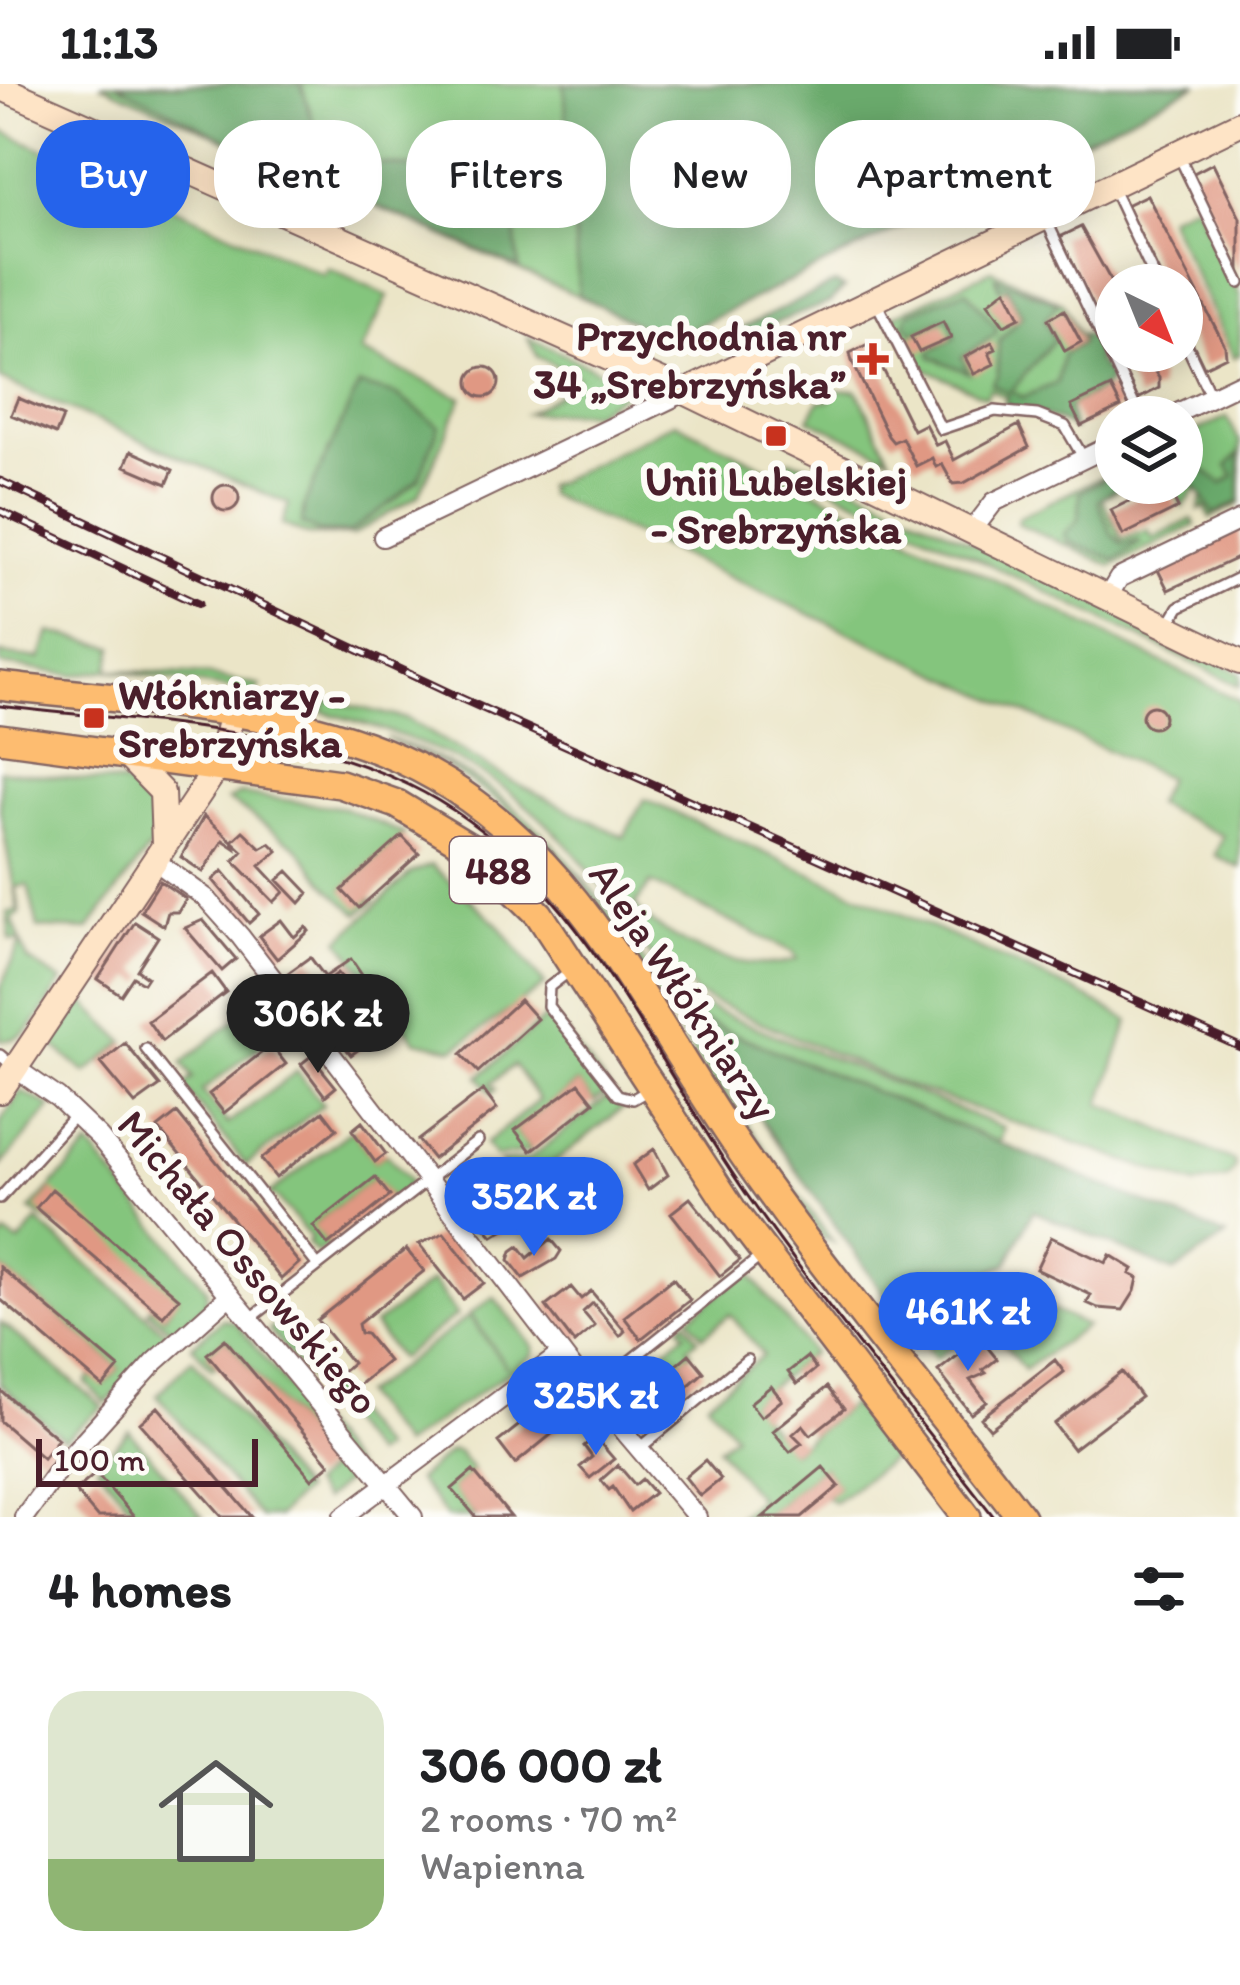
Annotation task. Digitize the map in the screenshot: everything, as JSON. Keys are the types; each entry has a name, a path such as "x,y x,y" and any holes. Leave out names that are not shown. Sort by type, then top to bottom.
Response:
{"main road":[{"name":"Aleja Włókniarzy","path":"0,686 232,714 319,731 401,759 477,802 545,861 588,912 744,1156 1021,1517"},
{"name":"Aleja Włókniarzy","path":"0,737 356,788 435,824 504,876 576,967 764,1253 967,1517"}],"street":[{"path":"0,86 685,392 1240,662"},
{"path":"1095,194 1240,123"},
{"path":"383,537 1022,228"},
{"path":"1203,401 1240,383"},
{"path":"971,532 994,502 1095,454"},
{"path":"1107,598 1118,578 1240,520"},
{"path":"0,1091 8,1062 218,766 232,714"},
{"path":"126,755 157,782 164,797 159,853"},
{"path":"159,853 240,936 561,1354 697,1517"},
{"name":"Michała Ossowskiego","path":"8,1062 76,1114 413,1517"},
{"path":"24,1517 61,1466 155,1362 230,1295"},
{"path":"343,1517 561,1354"}],"lane":[{"path":"1178,154 1240,283"},
{"path":"1112,186 1148,264"},
{"path":"1050,228 1130,396"},
{"path":"875,300 941,429 995,410 1036,415 1065,425 1084,459"},
{"path":"1199,372 1211,397"},
{"path":"1168,626 1179,608 1240,577"},
{"path":"576,967 551,984 548,1006 618,1095 633,1099 653,1087"},
{"path":"146,1048 318,1266"},
{"path":"0,1198 76,1114"},
{"path":"250,1319 478,1141"},
{"path":"591,1392 764,1253"},
{"path":"639,1449 747,1360"}],"green space":[{"path":"100,84 1198,84 1095,134 1095,120 815,120 815,228 900,228 673,338 425,228 606,228 606,120 406,120 406,220 382,209 382,120 214,120 214,135"},
{"path":"116,84 301,84 313,120 214,120 214,133"},
{"path":"564,84 1197,84 1095,133 1095,120 815,120 815,228 899,228 668,340 579,295 574,228 606,228 606,120 567,120"},
{"path":"0,130 36,146 36,228 190,228 190,215 324,275 328,268 388,296 361,352 462,398 419,495 353,535 307,535 282,524 289,504 0,379"},
{"path":"382,164 406,167 406,219 382,208"},
{"path":"1195,203 1240,296 1240,354 1234,357 1203,292 1203,264 1189,264 1167,217"},
{"path":"428,228 515,228 519,268"},
{"path":"992,270 1063,303 1104,383 1020,406 990,389 986,397 918,365 893,316"},
{"path":"996,277 1058,303 1045,320 1054,340 1011,391 1023,397 1057,383 1063,354 1081,344 1082,334 1095,337 1095,372 1110,377 1107,385 1069,408 1073,429 1004,404 1008,393 992,384 997,376 999,341 1022,315 1007,287 999,289"},
{"path":"835,283 844,288 829,303 772,324 771,332 732,352 724,344 738,330"},
{"path":"966,290 997,328 996,334 962,358 969,373 931,357 930,352 955,337 950,321 944,318 913,333 905,323 909,313"},
{"path":"527,337 627,384 629,390 593,412 527,413 574,385 577,376 538,357"},
{"path":"359,385 397,395 439,426 419,479 349,533 319,532 302,524 304,505"},
{"path":"856,390 890,457 809,419 819,401 832,400 834,391"},
{"path":"1227,417 1240,442 1240,504 1210,518 1205,507 1199,510 1203,504 1203,428"},
{"path":"675,422 1240,701 1240,868 1215,855 1223,836 1155,804 1167,778 547,494 546,487"},
{"path":"1240,452 1240,501 1214,514 1203,498 1203,469 1222,484 1234,476 1227,466"},
{"path":"788,460 815,466 1240,673 1240,686 785,465"},
{"path":"1095,480 1095,504 1105,504 1122,539 1148,530 1153,538 1192,519 1195,525 1112,566 1017,523 1019,517"},
{"path":"1095,484 1095,504 1100,504 1111,533 1122,544 1141,541 1116,560 1068,542 1064,535 1079,519 1080,492"},
{"path":"50,632 114,647 109,670 207,675 261,686 256,693 108,670 74,675 0,665 0,654 40,659"},
{"path":"328,700 407,719 511,781 624,837 644,799 1075,991 1129,1021 1101,1104 1234,1161 1235,1168 1228,1178 1196,1185 903,1084 695,994 685,979 670,987 599,883 529,808 442,753 322,712","holes":["651,883 793,952 797,959 778,964 734,961 688,945 635,905"]},
{"path":"386,738 445,762 496,794 581,875 833,1242 823,1238 744,1131 581,880 502,804 446,766"},
{"path":"0,770 124,784 152,799 154,842 88,930 38,928 28,885 16,887 20,913 12,919 21,941 10,940 7,913 18,910 0,810"},
{"path":"240,794 344,808 404,834 343,890 374,901 358,914 330,889 297,847 228,800"},
{"path":"431,865 498,924 545,985 454,1049 416,1041 340,940 411,873"},
{"path":"21,942 28,960 62,981 29,1029 11,1040 0,1040 0,989"},
{"path":"674,994 1004,1128 1000,1143 688,1015"},
{"path":"82,1000 125,1042 86,1073 52,1045"},
{"path":"247,1010 269,1039 202,1091 228,1124 297,1071 323,1105 246,1165 183,1086 193,1078 182,1063"},
{"path":"550,1014 610,1090 594,1102 578,1083 515,1130 531,1151 496,1157 485,1144 539,1100 514,1065 491,1083 496,1089 492,1093 479,1077"},
{"path":"688,1015 1226,1236 1175,1272 1033,1211 1007,1264 896,1312"},
{"path":"21,1091 51,1107 0,1167 0,1123"},
{"path":"613,1093 624,1107 521,1189 500,1162 528,1160"},
{"path":"352,1130 375,1161 386,1154 409,1179 409,1187 393,1200 374,1178 314,1225 328,1245 317,1253 307,1243 311,1238 276,1197 268,1195"},
{"path":"89,1146 207,1289 206,1304 173,1332 148,1311 151,1306 164,1316 178,1298 30,1210"},
{"path":"37,1221 170,1336 106,1403 86,1383 91,1376 104,1386 119,1368 0,1267 0,1242 6,1234 19,1243"},
{"path":"748,1271 812,1353 751,1403 791,1452 851,1404 894,1457 834,1502 826,1497 838,1486 823,1467 763,1517 737,1517 758,1498 718,1448 734,1434 707,1402 763,1355 730,1314 703,1336 689,1318"},
{"path":"432,1281 457,1315 399,1359 374,1325"},
{"path":"1003,1286 1086,1326 1024,1370 986,1320 935,1359 911,1327"},
{"path":"494,1297 534,1348 533,1355 402,1446 362,1395 469,1316 507,1368 470,1314"},
{"path":"223,1319 236,1323 356,1471 323,1501 311,1485 332,1466 226,1339 207,1354 216,1366 212,1369 192,1346"},
{"path":"685,1321 698,1339 688,1347 692,1352 627,1406 607,1383 647,1352 654,1359 685,1333 680,1326"},
{"path":"0,1322 103,1407 64,1439 0,1384"},
{"path":"278,1323 382,1450 373,1456 269,1330"},
{"path":"192,1359 303,1491 277,1517 260,1517 157,1395"},
{"path":"129,1431 203,1517 140,1517 97,1466"},
{"path":"450,1451 458,1452 473,1471 453,1489 476,1517 447,1517 417,1480"}],"building":[{"path":"1213,163 1240,218 1240,272 1192,174"},
{"path":"1147,195 1183,264 1155,264 1126,205"},
{"path":"1082,228 1102,264 1095,264 1095,310 1060,237"},
{"path":"1006,289 1020,317 1004,325 988,303"},
{"path":"1203,303 1226,356 1203,365"},
{"path":"1064,310 1081,342 1065,351 1048,319"},
{"path":"943,322 951,338 919,352 911,337"},
{"path":"992,342 996,349 989,352 994,364 974,374 965,357"},
{"path":"870,343 913,430 925,424 936,445 945,441 954,460 1019,425 1029,447 964,483 953,484 942,464 936,467 932,458 916,466 902,438 893,442 888,436 852,361 850,353"},
{"path":"484,367 495,371 499,382 495,393 484,397 473,393 469,382 473,371"},
{"path":"1125,372 1155,372 1159,388 1137,396"},
{"path":"1111,387 1116,396 1095,396 1095,419 1081,426 1071,406"},
{"path":"18,398 63,417 56,434 11,415"},
{"path":"131,451 173,470 167,484 125,466"},
{"path":"226,485 239,498 226,511 213,498"},
{"path":"1123,504 1176,504 1178,508 1123,535 1111,510"},
{"path":"1240,527 1239,557 1168,590 1158,570"},
{"path":"1153,706 1164,717 1153,728 1142,717"},
{"path":"204,816 235,848 223,840 203,872 181,857"},
{"path":"243,831 261,848 270,843 278,851 260,866 284,892 274,902 234,861 243,851 232,841"},
{"path":"402,836 419,854 359,908 342,890"},
{"path":"223,871 259,914 249,923 213,880"},
{"path":"288,871 309,893 300,903 278,880"},
{"path":"160,881 186,899 178,912 168,912 164,926 141,911"},
{"path":"203,920 236,959 222,971 185,928"},
{"path":"281,920 294,937 306,927 309,931 277,959 259,936"},
{"path":"135,922 158,937 137,970 147,977 143,983 133,977 121,995 98,979"},
{"path":"310,957 325,977 351,959 372,990 367,994 359,984 352,989 338,973 308,996 288,973"},
{"path":"212,973 226,992 162,1041 148,1021"},
{"path":"260,992 282,1020 268,1030 247,1003"},
{"path":"343,1000 357,1018 378,1001 384,1009 361,1023 373,1039 351,1055 322,1017"},
{"path":"520,1000 537,1019 478,1072 461,1054"},
{"path":"125,1043 160,1086 135,1104 101,1063"},
{"path":"271,1045 286,1064 224,1113 209,1094"},
{"path":"311,1056 336,1087 325,1096 301,1064"},
{"path":"579,1083 594,1102 531,1151 515,1130"},
{"path":"483,1090 497,1109 433,1159 418,1140"},
{"path":"323,1111 337,1129 276,1178 261,1159"},
{"path":"177,1113 299,1263 281,1279 158,1128"},
{"path":"362,1122 386,1154 375,1162 352,1130"},
{"path":"654,1149 668,1175 648,1190 633,1165"},
{"path":"375,1177 390,1196 328,1245 313,1226"},
{"path":"502,1179 511,1190 483,1211 474,1201"},
{"path":"52,1189 179,1298 163,1316 36,1208"},
{"path":"690,1198 740,1260 720,1276 671,1213"},
{"path":"519,1200 529,1214 493,1236 485,1227"},
{"path":"444,1233 484,1283 463,1299 419,1244"},
{"path":"1051,1237 1106,1263 1110,1255 1133,1269 1130,1274 1138,1278 1135,1291 1123,1310 1087,1303 1091,1295 1036,1269"},
{"path":"551,1239 561,1251 556,1259 523,1278 509,1260 512,1251 519,1246 528,1258"},
{"path":"406,1249 424,1271 358,1324 360,1333 388,1361 355,1388 342,1371 352,1363 317,1320"},
{"path":"0,1267 119,1368 103,1387 0,1299"},
{"path":"673,1278 690,1300 641,1339 624,1317"},
{"path":"571,1287 581,1299 591,1291 625,1331 620,1336 593,1303 583,1312 595,1326 574,1343 546,1306"},
{"path":"980,1338 997,1359 983,1370 986,1373 970,1380 987,1402 971,1414 938,1371"},
{"path":"225,1339 330,1464 312,1479 207,1354"},
{"path":"689,1354 704,1372 643,1425 627,1406"},
{"path":"807,1357 816,1369 797,1384 788,1372"},
{"path":"1055,1360 1064,1372 990,1429 981,1418"},
{"path":"1122,1372 1141,1397 1073,1449 1054,1424"},
{"path":"771,1386 782,1400 761,1417 750,1403"},
{"path":"827,1387 844,1409 811,1435 803,1425 793,1434 802,1443 790,1452 773,1431"},
{"path":"0,1390 58,1439 43,1458 0,1421"},
{"path":"562,1391 579,1412 515,1464 498,1442"},
{"path":"158,1407 252,1517 223,1517 140,1423"},
{"path":"595,1437 614,1459 590,1478 580,1467 592,1457 584,1446"},
{"path":"705,1460 721,1479 700,1496 685,1477"},
{"path":"618,1465 635,1485 642,1479 654,1493 630,1512 613,1487 609,1490 601,1480"},
{"path":"823,1467 839,1486 802,1517 763,1517"},
{"path":"473,1471 511,1517 476,1517 452,1489"},
{"path":"96,1473 134,1517 97,1517 75,1491"}],"tram line":[{"path":"0,706 209,729 311,749 409,785 467,820 517,862 562,911 602,964 745,1192 994,1517"}],"railway":[{"path":"0,481 458,697 1240,1047"},
{"path":"0,511 198,604"}],"place":[{"name":"Przychodnia nr 34 „Srebrzyńska”","path":"873,359"},
{"name":"Unii Lubelskiej - Srebrzyńska","path":"776,436"},
{"name":"Włókniarzy - Srebrzyńska","path":"94,718"}]}
